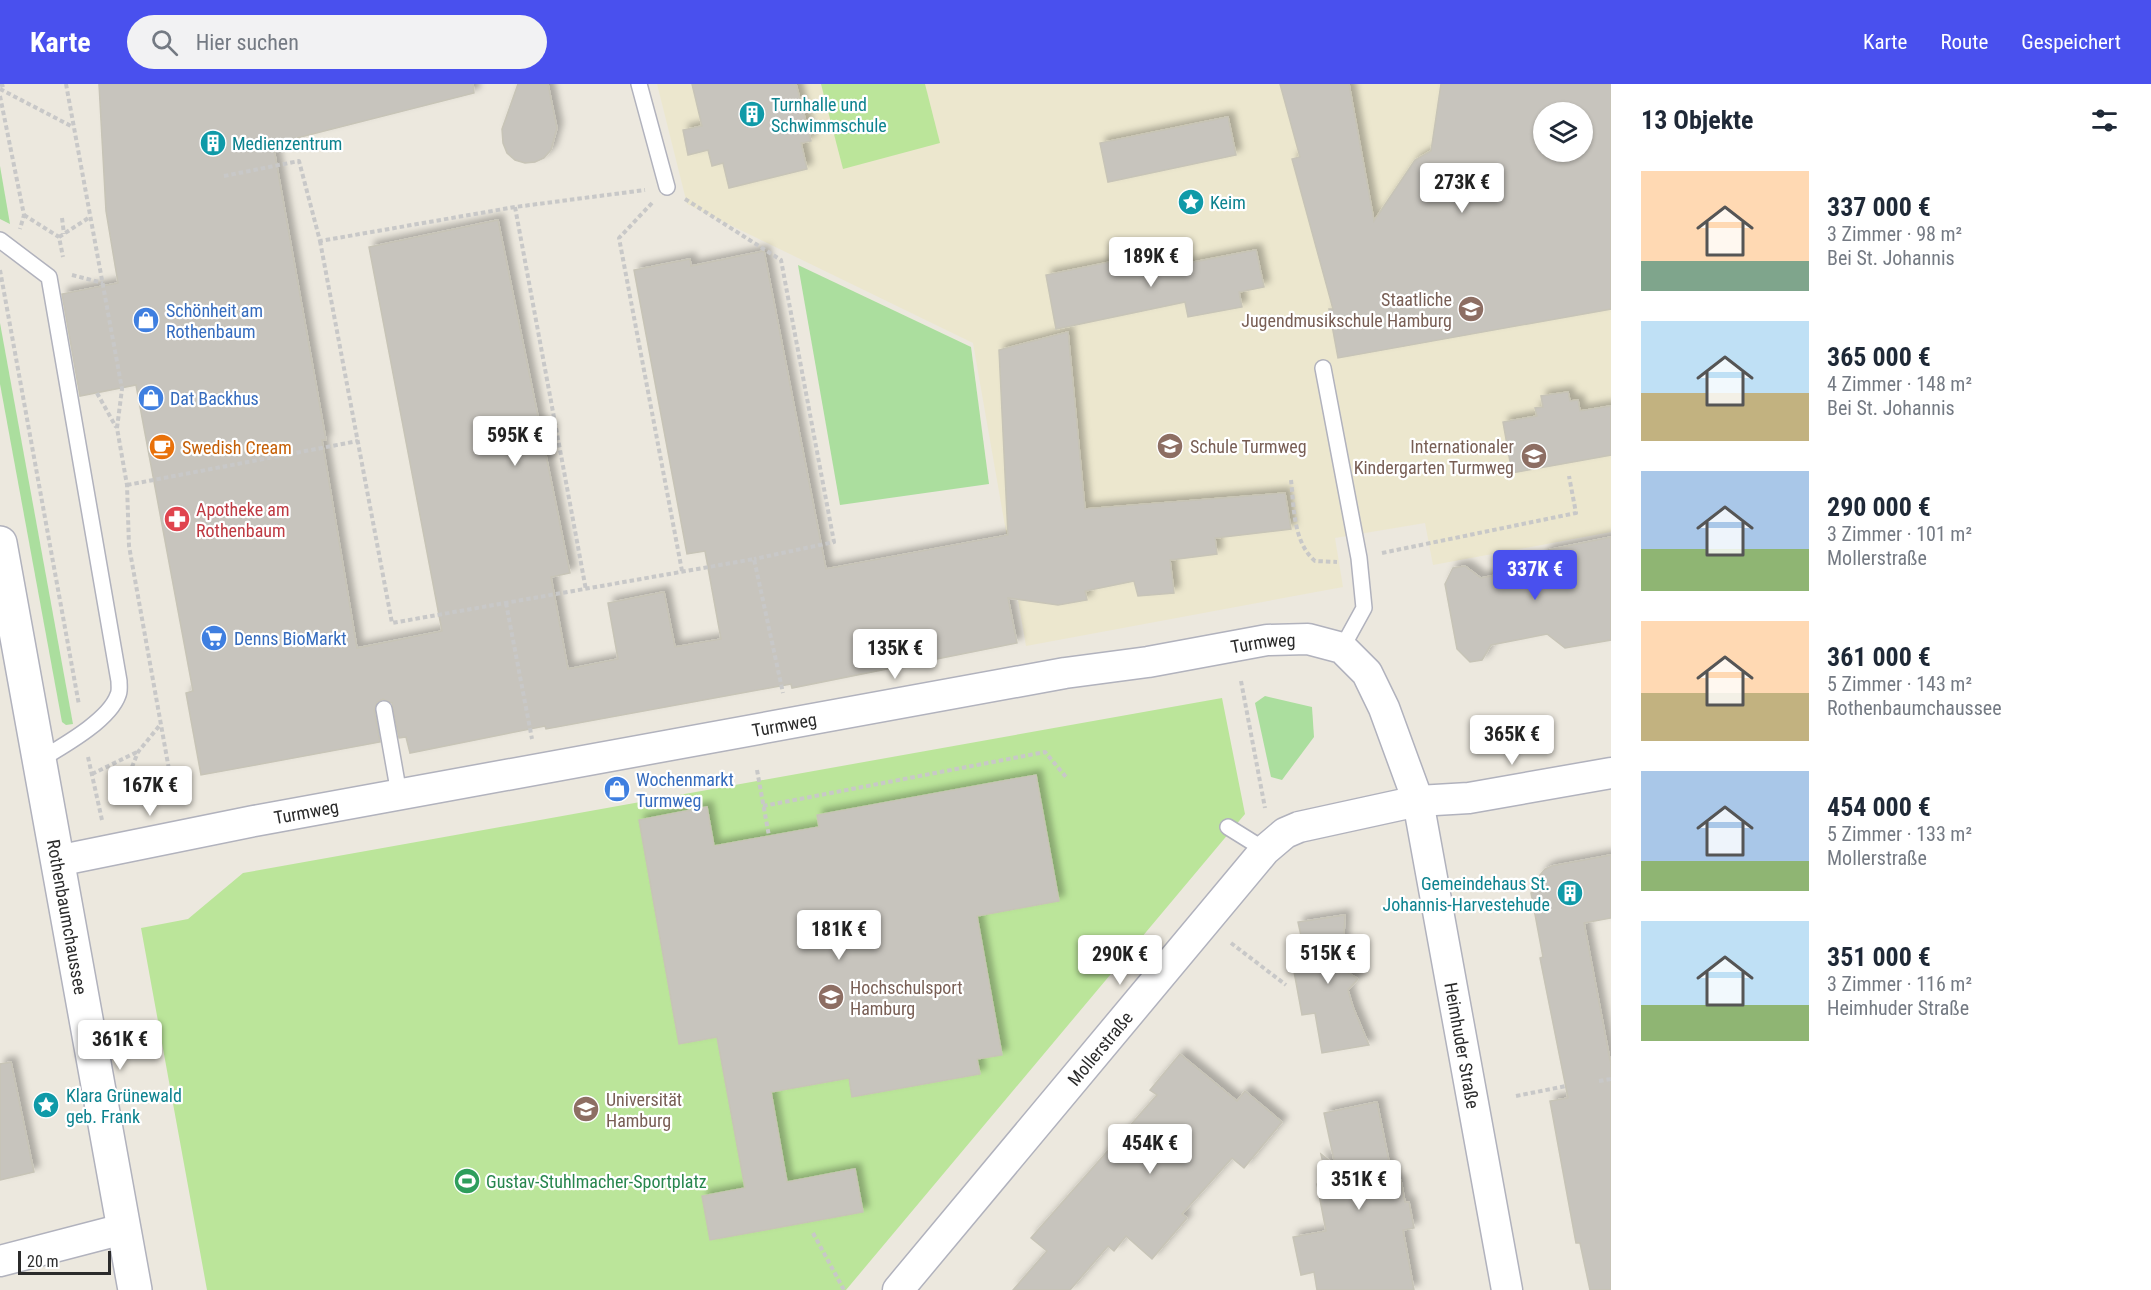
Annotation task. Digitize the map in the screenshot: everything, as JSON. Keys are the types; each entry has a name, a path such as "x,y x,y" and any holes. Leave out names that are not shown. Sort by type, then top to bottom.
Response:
{"main road":[{"name":"Rothenbaumchaussee","path":"0,543 135,1290"}],"street":[{"name":"Turmweg","path":"57,861 399,794 1065,674 1148,662 1267,640 1308,639 1342,648"},
{"path":"1342,648 1367,673 1384,708 1418,801"},
{"name":"Mollerstraße","path":"898,1290 1265,850 1285,833 1299,827 1418,801 1469,798 1611,773"},
{"name":"Heimhuder Straße","path":"1418,801 1507,1290"},
{"path":"0,1261 123,1229"}],"lane":[{"path":"639,84 667,188"},
{"path":"0,240 49,277 119,681 119,693 114,704 84,733 38,761"},
{"path":"1323,368 1359,558 1364,608 1342,648"},
{"path":"384,709 399,794"},
{"path":"1228,826 1265,850"}],"path":[{"path":"6,84 0,88 74,127"},
{"path":"66,84 122,389 117,428 127,484 129,546 175,803"},
{"path":"0,96 24,215 19,230"},
{"path":"224,176 300,161 320,241 392,623 586,590 834,542 781,260 667,188 515,207 320,241"},
{"path":"667,188 620,238 682,571"},
{"path":"515,207 586,590"},
{"path":"24,215 59,237 64,264"},
{"path":"59,237 90,217"},
{"path":"62,218 64,234"},
{"path":"1,267 0,276 80,706"},
{"path":"66,273 103,283"},
{"path":"97,393 117,428"},
{"path":"127,484 358,441"},
{"path":"1291,480 1296,525 1308,554 1315,561 1338,562 1576,513 1569,476"},
{"path":"754,559 783,693"},
{"path":"506,603 532,740"},
{"path":"1241,681 1265,808"},
{"path":"118,802 138,752 160,725"},
{"path":"92,774 138,752"},
{"path":"763,806 1045,752 1066,777"},
{"path":"88,756 103,828"},
{"path":"757,770 769,836"},
{"path":"1231,943 1286,985"},
{"path":"1599,1081 1611,1079"},
{"path":"1516,1096 1566,1086"},
{"path":"813,1233 844,1290"}],"shaded area":[{"name":"Schule Turmweg","path":"657,84 1611,84 1611,532 1433,565 1425,523 1335,538 1343,587 1026,646 973,343 687,204"}],"green space":[{"path":"821,84 925,84 940,143 843,169"},
{"path":"0,166 10,224 0,219"},
{"path":"798,265 971,347 989,484 840,505"},
{"path":"0,323 73,724 66,725 62,722 0,384"},
{"path":"1265,696 1312,707 1314,737 1282,780 1271,777 1255,703"},
{"name":"Universität Hamburg","path":"1222,698 1245,814 846,1290 207,1290 141,928 188,919 243,873"}],"building":[{"path":"99,84 473,84 474,93 273,144 326,440 322,440 357,648 442,631 369,247 498,220 570,573 551,577 568,669 618,659 608,603 664,592 675,647 721,639 705,551 687,554 634,270 690,259 691,266 764,251 826,569 1008,535 999,350 1068,332 1085,509 1285,493 1291,529 1215,538 1217,554 1170,560 1174,593 1138,596 1134,581 1085,591 1087,600 1058,605 1008,598 1017,643 792,688 791,684 546,729 545,726 410,753 406,737 399,738 392,703 383,699 377,702 374,710 380,742 201,775 186,693 193,691 136,385 80,396 62,294 118,283 106,211"},
{"path":"518,84 548,84 557,128 551,150 544,158 535,162 525,163 515,160 507,153 503,143 502,129"},
{"name":"Turnhalle und Schwimmschule","path":"692,84 796,84 811,141 801,143 807,169 729,188 723,163 712,166 708,150 688,155 683,130 702,126"},
{"path":"1280,84 1349,84 1374,221 1415,160 1431,151 1441,84 1611,84 1611,309 1338,358 1329,309 1333,309 1292,159 1300,157"},
{"path":"1228,117 1236,155 1108,182 1100,143"},
{"path":"1256,250 1264,287 1239,292 1242,307 1188,317 1185,302 1056,329 1046,275 1150,254 1153,270"},
{"path":"1568,392 1570,401 1578,400 1580,411 1611,406 1611,455 1512,473 1503,422 1537,416 1535,408 1543,407 1541,396"},
{"path":"1611,537 1611,640 1565,648 1547,634 1491,645 1482,660 1470,662 1457,649 1445,584 1453,568 1465,566 1481,578 1532,568 1548,550"},
{"name":"Hochschulsport Hamburg","path":"1036,775 1059,901 977,916 1002,1055 977,1059 980,1074 852,1097 849,1078 771,1092 787,1182 855,1169 863,1212 710,1240 702,1196 745,1188 717,1037 679,1044 639,820 707,807 714,846 819,827 817,815"},
{"path":"1611,855 1611,918 1584,923 1611,1065 1611,1290 1590,1290 1580,1243 1576,1243 1550,1101 1568,1098 1540,958 1543,957 1531,893 1537,891 1540,875 1545,869"},
{"path":"1345,915 1343,954 1345,971 1358,979 1348,990 1369,1045 1322,1053 1315,1013 1302,1015 1293,966 1307,963 1298,922"},
{"path":"1180,1054 1237,1101 1245,1091 1282,1122 1244,1168 1232,1158 1182,1214 1187,1218 1152,1259 1126,1236 1114,1251 1108,1246 1070,1290 1013,1290 1047,1251 1031,1238 1157,1095 1150,1090"},
{"path":"11,1062 34,1172 0,1180 0,1064"},
{"path":"1377,1102 1393,1181 1401,1180 1405,1202 1409,1202 1414,1228 1403,1230 1414,1290 1317,1290 1314,1272 1301,1275 1293,1237 1326,1231 1317,1184 1327,1182 1321,1154 1335,1165 1324,1113"}],"place":[{"name":"Turnhalle und Schwimmschule","path":"752,114"},
{"name":"Medienzentrum","path":"213,143"},
{"name":"Keim","path":"1191,202"},
{"name":"Staatliche Jugendmusikschule Hamburg","path":"1471,309"},
{"name":"Schönheit am Rothenbaum","path":"146,320"},
{"name":"Dat Backhus","path":"151,398"},
{"name":"Schule Turmweg","path":"1170,446"},
{"name":"Swedish Cream","path":"162,447"},
{"name":"Internationaler Kindergarten Turmweg","path":"1534,456"},
{"name":"Apotheke am Rothenbaum","path":"177,519"},
{"name":"Denns BioMarkt","path":"214,638"},
{"name":"Wochenmarkt Turmweg","path":"617,789"},
{"name":"Gemeindehaus St. Johannis-Harvestehude","path":"1570,893"},
{"name":"Hochschulsport Hamburg","path":"831,997"},
{"name":"Klara Grünewald geb. Frank","path":"46,1105"},
{"name":"Universität Hamburg","path":"586,1109"},
{"name":"Gustav-Stuhlmacher-Sportplatz","path":"467,1181"}]}
